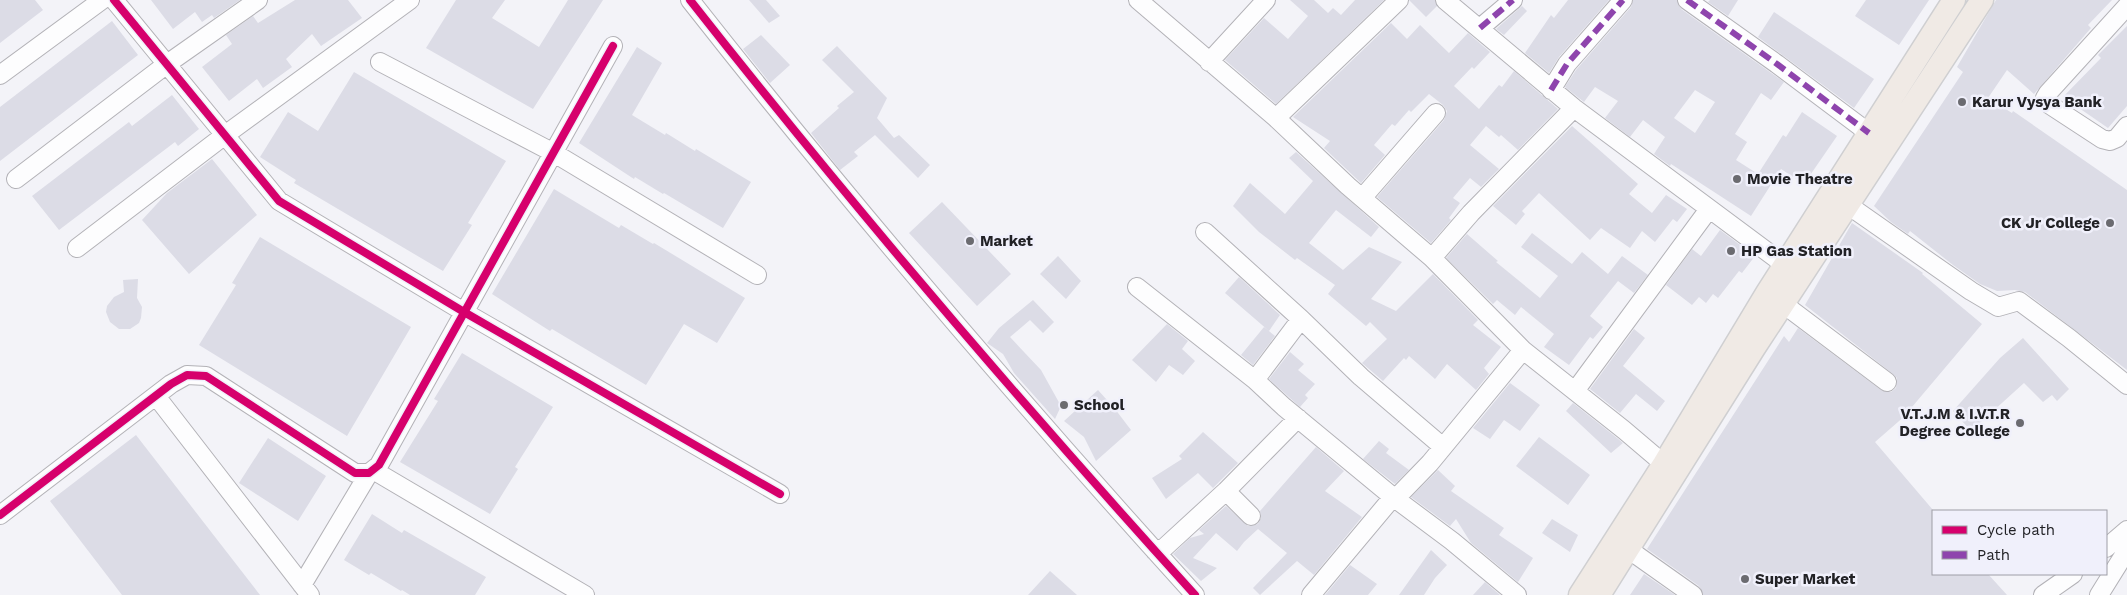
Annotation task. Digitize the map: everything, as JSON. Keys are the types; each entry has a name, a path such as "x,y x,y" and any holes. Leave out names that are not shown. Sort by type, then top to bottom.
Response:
{"main road":[{"path":"1599,595 1775,298 1785,266 1954,0"},
{"path":"1580,595 1664,464 1775,298 1848,204 1982,0"}],"street":[{"path":"0,75 102,0"},
{"path":"114,0 278,201 464,312 780,494"},
{"path":"16,179 167,64 258,0"},
{"path":"77,248 225,135 410,0"},
{"path":"690,0 783,118 987,363 1195,595"},
{"path":"1209,62 1266,0"},
{"path":"1276,118 1399,0"},
{"path":"1445,0 1574,108 1785,266"},
{"path":"1480,28 1513,0"},
{"path":"1551,90 1566,64 1622,0"},
{"path":"1687,0 1869,133"},
{"path":"1145,2 1209,62 1276,118 1432,258 1523,350 1664,464"},
{"path":"2126,10 2045,98 2050,105 2102,140 2110,141 2117,138 2127,126"},
{"path":"156,396 306,590 371,472 379,465 614,46"},
{"path":"380,62 554,153 757,275"},
{"path":"1432,258 1471,213 1574,108"},
{"path":"1363,197 1436,113"},
{"path":"1848,204 1972,292 1998,307 2019,302 2069,338 2127,385"},
{"path":"1574,391 1708,209"},
{"path":"1205,232 1301,319 1361,377 1443,447"},
{"path":"1137,287 1255,380 1393,497 1452,541 1517,595"},
{"path":"1775,298 1887,382"},
{"path":"1255,380 1301,319"},
{"path":"1311,595 1393,497 1398,496 1443,447 1523,350"},
{"path":"0,515 156,396 187,375 206,376 355,473 371,472 585,595"},
{"path":"1155,551 1165,547 1226,491 1298,418"},
{"path":"1226,491 1251,516"},
{"path":"2107,547 2127,530"},
{"path":"1628,549 1692,595"},
{"path":"2099,595 2127,550"},
{"path":"2044,595 2072,575"}],"building":[{"path":"0,0 35,0 43,10 0,43"},
{"path":"151,0 240,0 214,18 212,15 202,22 195,12 173,29"},
{"path":"295,0 348,0 362,18 321,46 312,34 286,59 292,67 263,88 257,79 229,101 202,67 232,44 226,35 253,16 258,23"},
{"path":"456,0 505,0 492,18 539,47 568,0 603,0 533,109 426,48"},
{"path":"749,0 766,0 780,16 769,23"},
{"path":"1290,0 1314,0 1328,13 1333,8 1341,15 1355,0 1384,0 1276,104 1225,60 1264,18 1288,39 1308,16"},
{"path":"1409,0 1435,0 1437,6 1426,17"},
{"path":"1568,0 1609,0 1559,57 1549,73 1525,53 1551,15 1554,18"},
{"path":"1633,0 1677,0 1681,9 1784,82 1771,100 1761,93 1735,134 1747,142 1736,160 1758,174 1783,135 1786,137 1802,112 1837,136 1804,184 1781,169 1751,216 1654,154 1665,137 1643,120 1630,137 1605,118 1618,101 1595,87 1584,102 1565,87 1576,70 1631,7","holes":["1695,90 1715,102 1695,133 1674,118"]},
{"path":"1710,0 1738,0 1728,16 1708,2"},
{"path":"1866,0 1929,0 1899,45 1855,16"},
{"path":"1996,0 2112,0 2088,25 2091,28 2034,94 2007,70 1988,98 2012,113 2013,111 2127,190 2127,370 2025,292 2015,290 1997,291 1980,284 1910,231 1908,234 1891,222 1874,206 1963,72 1957,67"},
{"path":"1522,6 1527,11 1504,35 1496,29"},
{"path":"1774,12 1874,79 1854,108 1758,37"},
{"path":"112,21 138,55 0,161 0,107"},
{"path":"1391,23 1407,39 1420,25 1449,53 1468,33 1490,52 1454,86 1479,109 1499,85 1502,87 1514,71 1558,109 1518,150 1501,135 1499,137 1486,126 1470,145 1499,169 1481,187 1470,178 1453,198 1460,203 1449,218 1451,220 1431,243 1377,197 1444,120 1447,111 1443,105 1429,94 1411,112 1409,110 1395,126 1392,124 1374,145 1385,155 1361,183 1324,148 1330,141 1293,117"},
{"path":"2127,26 2127,106 2108,128 2063,97 2101,58 2098,55"},
{"path":"761,35 790,65 770,83 743,49"},
{"path":"837,46 887,98 877,118 894,138 899,135 930,165 918,178 875,135 854,152 858,156 840,170 811,133 839,108 837,106 854,92 822,60"},
{"path":"637,47 662,63 632,115 695,151 696,149 751,182 723,228 635,177 634,179 579,143"},
{"path":"354,72 506,161 468,223 472,225 443,271 294,183 296,180 260,157 288,112 318,131"},
{"path":"172,95 199,129 178,146 175,142 59,230 32,196 129,122 132,126"},
{"path":"1572,126 1638,184 1629,194 1652,213 1666,195 1687,209 1677,222 1673,219 1655,242 1642,231 1630,248 1601,228 1590,240 1539,193 1522,211 1525,214 1516,225 1493,206"},
{"path":"1296,152 1379,227 1371,237 1336,210 1309,243 1343,270 1369,247 1402,262 1371,299 1396,311 1433,274 1478,320 1473,325 1501,347 1484,368 1489,374 1476,390 1447,364 1435,379 1409,356 1406,360 1404,358 1383,381 1362,363 1387,339 1370,322 1366,326 1328,294 1335,285 1297,258 1295,260 1259,232 1233,206 1250,183 1285,214 1313,181 1289,158"},
{"path":"212,159 257,215 189,274 142,220 167,193"},
{"path":"554,189 619,228 621,225 654,243 745,298 717,343 684,324 646,385 552,329 550,331 492,294"},
{"path":"942,202 1011,274 977,306 909,233"},
{"path":"1852,223 1923,273 1982,324 1912,407 1914,408 1875,442 1933,510 1932,575 1989,575 2007,595 1703,595 1699,586 1647,549 1784,336 1789,342 1798,328 1881,390 1891,392 1896,388 1897,378 1893,374 1805,305"},
{"path":"1720,230 1755,256 1742,273 1739,271 1718,298 1713,294 1706,303 1699,297 1692,305 1666,285 1692,249 1701,256"},
{"path":"1532,233 1572,264 1582,252 1608,274 1622,256 1648,275 1634,293 1618,281 1590,316 1603,327 1593,339 1590,337 1569,365 1544,347 1554,334 1521,307 1515,315 1497,300 1493,304 1446,258 1467,234 1498,261 1496,262 1540,298 1558,276 1521,247"},
{"path":"260,237 411,327 347,436 199,345 236,285 232,283"},
{"path":"1058,256 1081,281 1066,299 1040,274"},
{"path":"1239,277 1280,315 1269,331 1225,293"},
{"path":"138,279 137,298 142,307 141,318 139,323 130,329 119,329 110,322 106,312 107,306 114,297 124,292 123,280"},
{"path":"1033,300 1054,322 1043,333 1030,320 1010,337 1041,370 1061,406 1055,419 1014,373 1003,354 987,343 999,328"},
{"path":"1167,324 1188,341 1182,349 1195,361 1183,375 1169,365 1156,382 1132,360"},
{"path":"1264,327 1275,336 1253,365 1241,355"},
{"path":"1634,329 1645,338 1623,366 1665,401 1657,411 1636,394 1620,413 1590,389"},
{"path":"2023,338 2069,389 2057,401 2052,395 2043,402 2024,383 1971,431 1953,411 2000,358"},
{"path":"1290,352 1304,364 1298,370 1315,384 1305,395 1308,398 1300,407 1269,379"},
{"path":"462,353 553,407 515,467 518,469 490,514 400,462 438,401 434,399"},
{"path":"1510,383 1540,405 1520,431 1504,420 1490,439 1473,428"},
{"path":"1098,390 1131,430 1096,461 1084,437 1064,421"},
{"path":"1573,403 1623,443 1611,453 1566,411"},
{"path":"1203,432 1238,463 1213,488 1198,473 1166,499 1152,478 1182,459 1179,456"},
{"path":"136,435 260,595 122,595 50,501"},
{"path":"1539,437 1590,475 1568,505 1516,466"},
{"path":"268,438 326,476 298,521 239,483"},
{"path":"1379,441 1389,449 1386,453 1409,470 1395,484 1363,459"},
{"path":"1316,447 1344,471 1325,491 1362,517 1314,575 1297,561 1260,595 1253,588 1287,553 1258,529 1237,551 1216,533 1193,558 1217,568 1201,581 1173,554 1190,538 1204,534 1199,530 1226,506 1248,526 1258,524 1261,518 1260,511"},
{"path":"1438,470 1455,486 1451,491 1504,528 1499,535 1533,558 1518,582 1471,543 1456,519 1450,526 1411,497"},
{"path":"372,514 402,533 404,530 486,577 475,595 410,595 371,573 369,575 344,560"},
{"path":"1552,519 1578,535 1570,552 1542,533"},
{"path":"1431,550 1447,565 1435,578 1424,595 1399,595"},
{"path":"1350,565 1377,584 1368,595 1325,595"},
{"path":"1050,571 1077,595 1028,595"},
{"path":"1644,574 1675,595 1630,595"},
{"path":"1485,582 1500,595 1473,595"}],"marked path":[{"path":"1480,28 1513,0"},
{"path":"1551,90 1567,64 1623,0"},
{"path":"1687,0 1869,133"}],"cycle path":[{"path":"114,0 279,201 464,312 780,494"},
{"path":"690,0 812,152 937,302 1195,595"},
{"path":"0,515 171,384 187,375 206,376 355,473 369,473 379,465 613,46"}],"place":[{"name":"Karur Vysya Bank","path":"1962,102"},
{"name":"Movie Theatre","path":"1737,179"},
{"name":"CK Jr College","path":"2110,223"},
{"name":"Market","path":"970,241"},
{"name":"HP Gas Station","path":"1731,251"},
{"name":"School","path":"1064,405"},
{"name":"V.T.J.M & I.V.T.R Degree College","path":"2020,423"},
{"name":"Super Market","path":"1745,579"}]}
